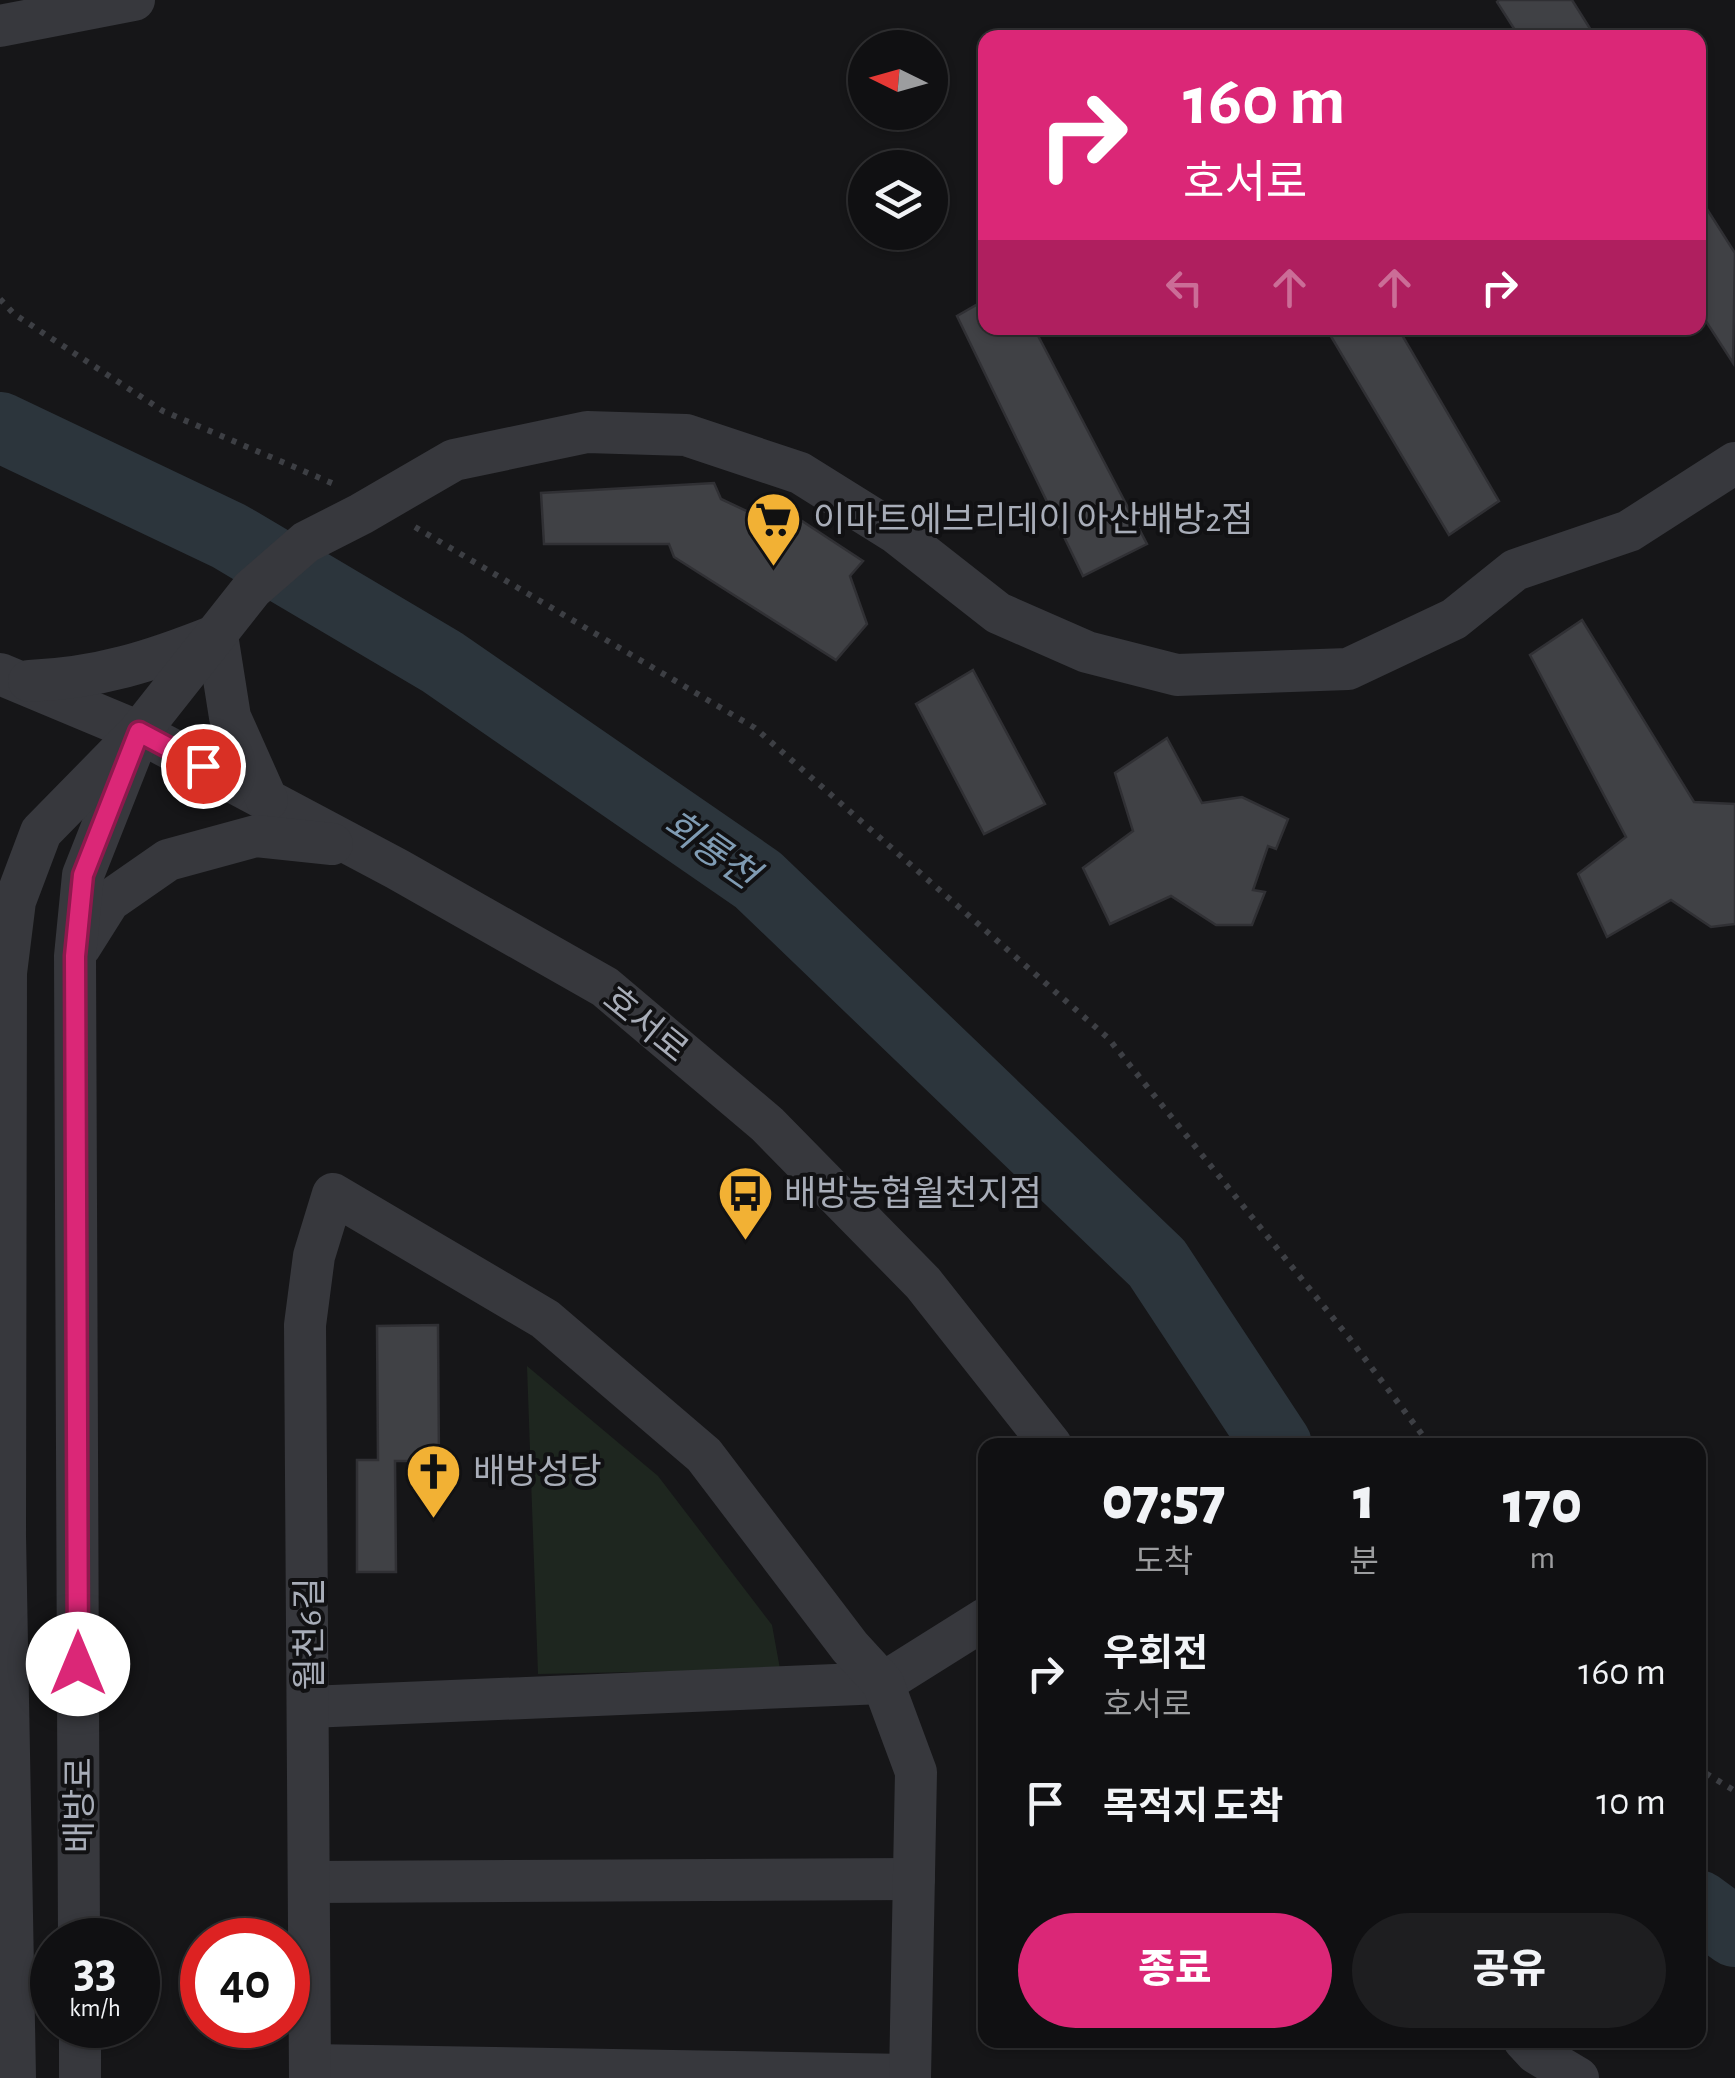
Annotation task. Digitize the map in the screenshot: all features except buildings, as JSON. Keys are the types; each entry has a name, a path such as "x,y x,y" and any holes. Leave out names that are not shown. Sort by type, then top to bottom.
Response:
{"street":[{"path":"0,26 134,0"},
{"path":"139,732 188,654 252,589 306,542 370,510 454,460 587,432 686,435 800,473 896,533 998,613 1088,652 1177,675 1348,670 1454,619 1515,570 1630,531 1735,464"},
{"path":"9,677 78,679 188,654"},
{"path":"188,654 230,717 267,800"},
{"name":"호서로","path":"9,677 139,732 606,987 752,1112 923,1283 1045,1438"},
{"name":"배방로","path":"79,1918 75,956 83,875 139,732"},
{"name":"배방로","path":"15,2078 3,1536 7,986 16,900 41,832 139,732"},
{"path":"75,956 108,901 168,860 256,836 355,847"},
{"path":"0,910 7,986"},
{"name":"월천6길","path":"310,2072 305,1325 314,1256 333,1194 545,1319 704,1455 850,1647 883,1683"},
{"path":"309,1707 883,1683 978,1623"},
{"path":"310,2072 910,2076 916,1772 883,1683"},
{"path":"310,1882 914,1880"},
{"path":"80,2048 80,2078"},
{"path":"1531,2048 1578,2078"}],"path":[{"path":"0,299 14,314 163,411 301,468 755,728 1108,1038 1350,1338 1425,1438"},
{"path":"1706,1773 1735,1790"}],"shaded area":[{"path":"527,1366 658,1476 772,1625 780,1669 538,1674"}],"waterway":[{"name":"회룡천","path":"0,427 229,536 442,662 758,880 1157,1263 1272,1438"},
{"name":"회룡천","path":"1706,1911 1735,1932"}],"place":[{"name":"이마트에브리데이 아산배방2점","path":"774,568"},
{"name":"배방농협월천지점","path":"745,1242"},
{"name":"배방성당","path":"434,1520"}],"route":[{"path":"78,1664 75,956 83,875 139,732 203,766"}]}
